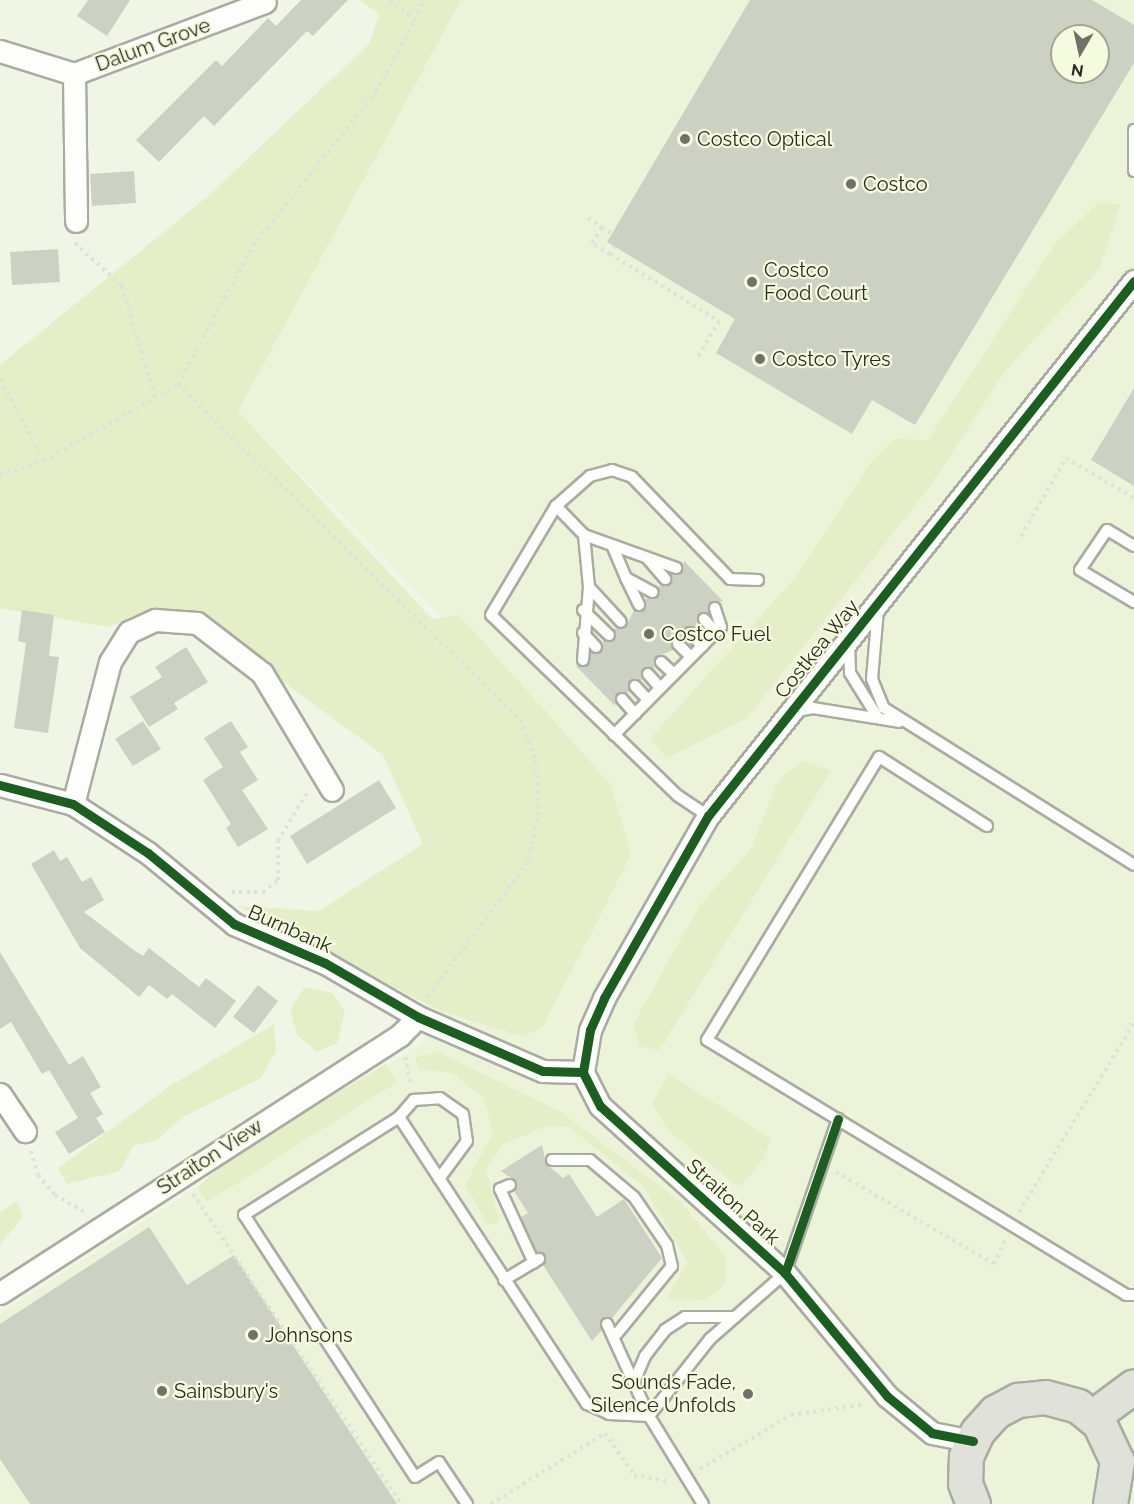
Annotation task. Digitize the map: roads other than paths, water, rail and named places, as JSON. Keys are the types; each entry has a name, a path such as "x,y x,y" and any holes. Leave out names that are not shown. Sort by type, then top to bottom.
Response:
{"main road":[{"path":"1092,1417 1134,1386"},
{"path":"973,1504 965,1483 973,1441 994,1412 1018,1400 1045,1397 1078,1406 1092,1417 1117,1461 1110,1504"}],"street":[{"name":"Dalum Grove","path":"0,51 74,74 265,2"},
{"name":"Dalum Grove","path":"74,74 76,221"},
{"name":"Costkea Way","path":"583,1072 590,1030 604,998 708,816 1134,281"},
{"path":"74,804 110,662 129,632 155,620 197,623 262,673 327,782"},
{"name":"Burnbank","path":"0,785 74,804 196,892 234,924 325,963 418,1017 543,1071 583,1072"},
{"name":"Straiton View","path":"0,1293 400,1035 418,1017"},
{"name":"Straiton Park","path":"583,1072 600,1106 785,1274 887,1396 932,1433 973,1441"},
{"path":"0,1094 25,1131"}],"lane":[{"path":"1134,130 1134,171"},
{"path":"708,816 678,796 491,615 556,506 590,476 612,470 632,477 730,579 758,580"},
{"path":"556,506 584,535 676,568"},
{"path":"1134,546 1107,530 1080,570 1134,602"},
{"path":"583,660 583,610 589,587 584,535"},
{"path":"612,545 639,605"},
{"path":"647,558 665,579"},
{"path":"626,578 652,592"},
{"path":"589,587 621,622"},
{"path":"879,600 872,679 884,708 902,723 1134,864"},
{"path":"614,735 716,633 723,621 716,608"},
{"path":"583,610 609,635"},
{"path":"704,619 716,633"},
{"path":"583,633 596,647"},
{"path":"690,633 702,646"},
{"path":"849,639 850,673 878,718"},
{"path":"678,644 691,657"},
{"path":"661,662 674,674"},
{"path":"648,674 660,688"},
{"path":"635,686 648,700"},
{"path":"622,699 635,714"},
{"path":"788,714 813,708 902,723"},
{"path":"987,826 879,757 706,1040 1011,1226 1134,1295"},
{"path":"439,1179 467,1141 463,1114 440,1098 414,1100 399,1117 244,1215 415,1477 439,1462 467,1504"},
{"path":"399,1117 587,1404 609,1414 648,1416"},
{"path":"648,1416 710,1339 785,1274 807,1221 820,1162 838,1119"},
{"path":"552,1160 590,1160 634,1197 667,1245 672,1266 614,1337"},
{"path":"504,1280 536,1261 500,1189 510,1185"},
{"path":"634,1382 645,1356 665,1330 685,1317 735,1317"},
{"path":"607,1324 648,1416 703,1504"}],"place":[{"name":"Costco Optical","path":"685,139"},
{"name":"Costco","path":"851,184"},
{"name":"Costco Food Court","path":"752,282"},
{"name":"Costco Tyres","path":"760,359"},
{"name":"Costco Fuel","path":"649,634"},
{"name":"Johnsons","path":"253,1335"},
{"name":"Sainsbury's","path":"162,1391"},
{"name":"Sounds Fade, Silence Unfolds","path":"748,1394"}]}
